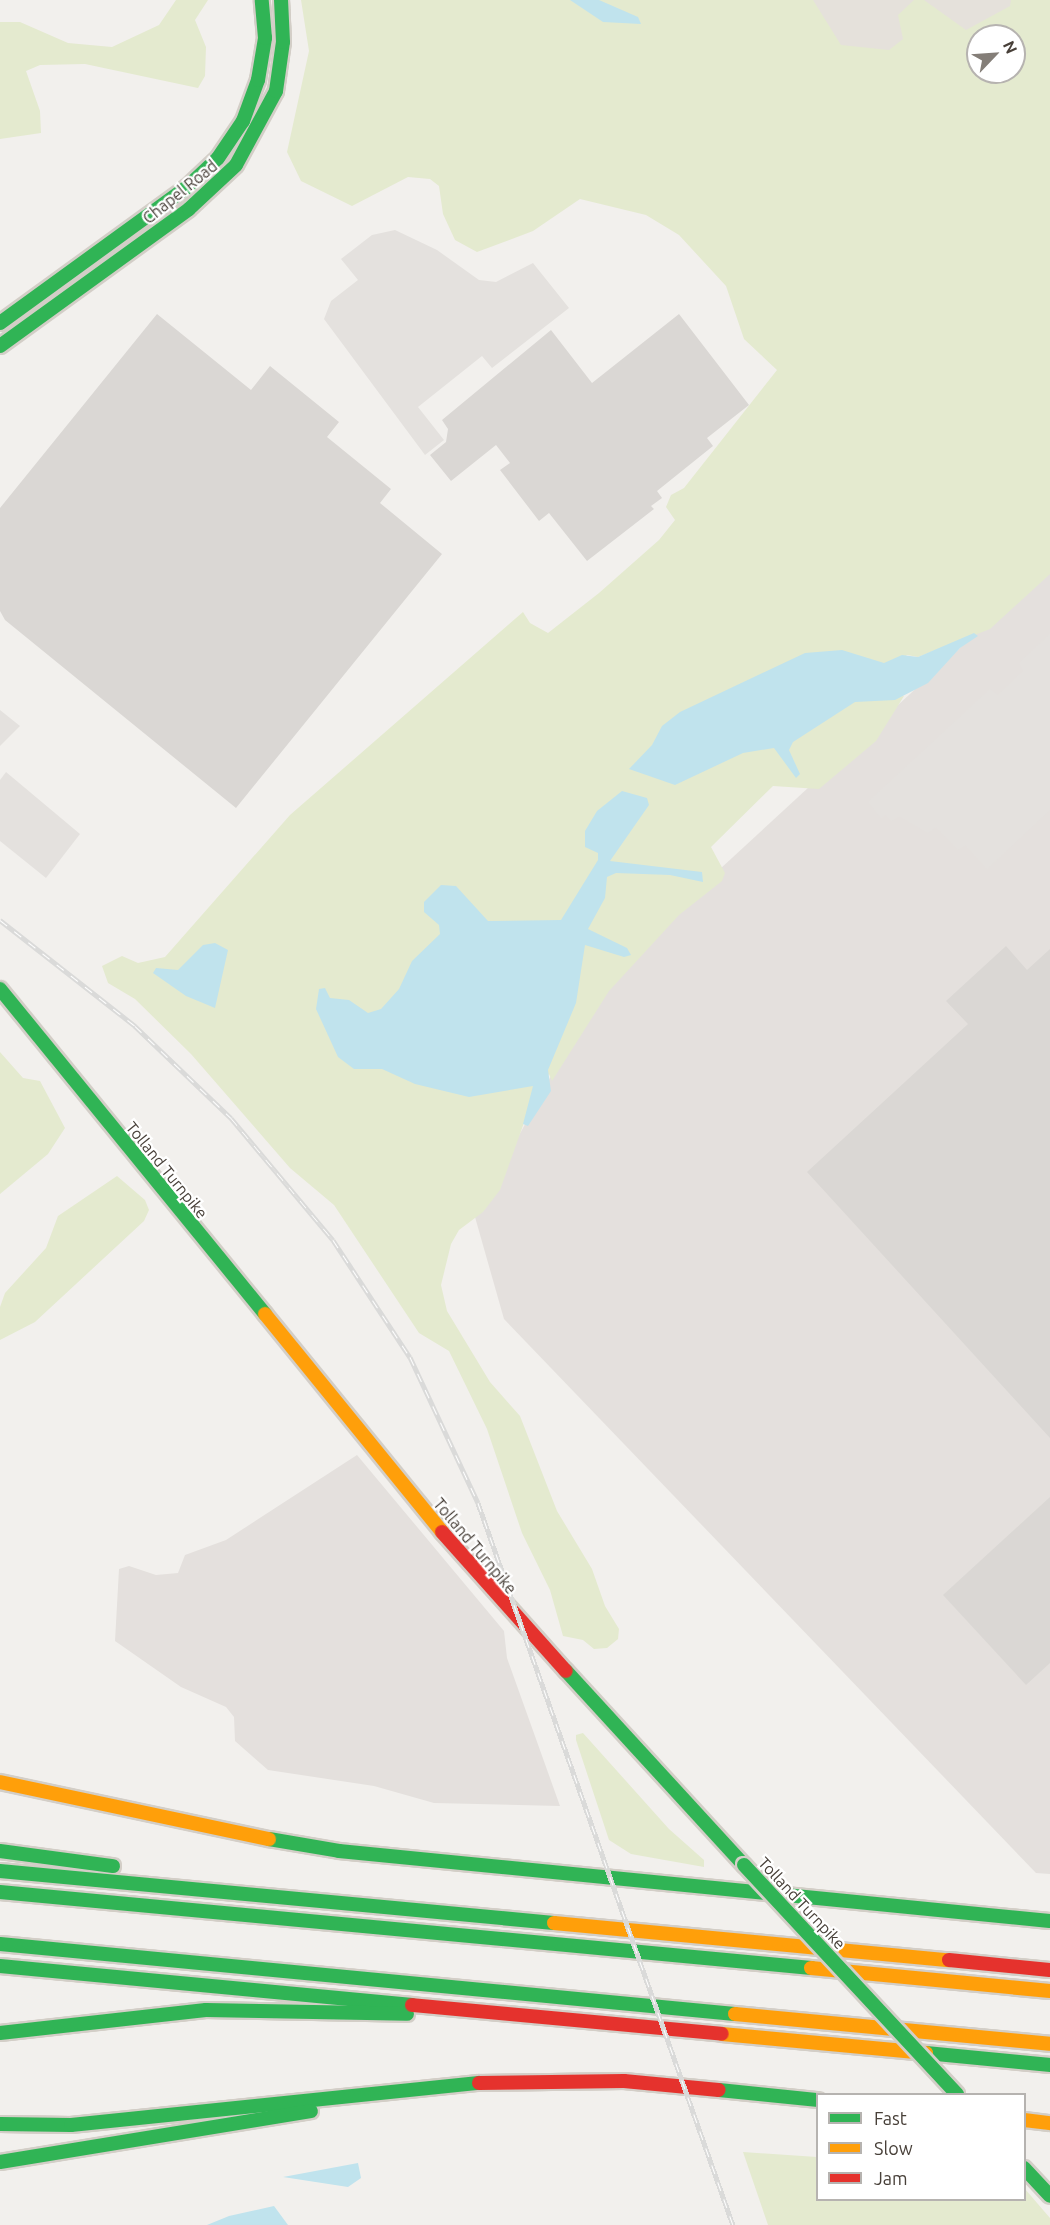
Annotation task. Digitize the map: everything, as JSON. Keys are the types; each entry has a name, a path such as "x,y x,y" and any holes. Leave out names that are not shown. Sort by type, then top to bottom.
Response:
{"main road":[{"name":"Chapel Road","path":"0,323 187,188 225,149 248,109 264,52 262,0"},
{"name":"Chapel Road","path":"0,346 198,202 236,165 267,115 282,58 281,0"},
{"path":"187,188 198,202"},
{"path":"71,272 82,287"},
{"name":"Tolland Turnpike","path":"0,990 473,1570 956,2093"},
{"path":"0,1782 209,1829 339,1851 1050,1921"},
{"path":"0,1851 124,1867 166,1884"},
{"path":"0,1871 166,1884 1050,1970"},
{"path":"0,1892 1050,1991"},
{"path":"0,1944 1050,2044"},
{"path":"0,1966 472,2008 1050,2065"},
{"path":"0,2034 206,2010 416,2015 472,2008"},
{"path":"0,2124 71,2125 452,2086 601,2080 816,2100"},
{"path":"0,2162 452,2086"},
{"path":"1026,2120 1050,2123"},
{"path":"1026,2170 1050,2196"}],"shaded area":[{"path":"800,0 1050,0 1050,227 848,87"},
{"path":"395,230 437,250 479,280 496,282 533,263 569,308 492,368 482,356 418,407 444,440 425,455 324,319 331,301 358,280 341,259 372,235"},
{"path":"1050,565 1050,1874 1036,1873 504,1319 475,1217 606,974"},
{"path":"1050,634 1050,810 987,869 965,845 958,850 936,827 928,833 899,816 892,821 886,815 881,818 868,802 990,689 998,695 1023,671 1019,663"},
{"path":"0,710 20,726 0,746"},
{"path":"6,772 80,834 46,878 0,841 0,780"},
{"path":"357,1455 504,1631 507,1658 560,1806 434,1803 374,1786 268,1770 235,1741 234,1717 226,1707 181,1687 115,1641 119,1569 129,1566 156,1575 178,1573 185,1555 226,1540"}],"green space":[{"path":"176,0 208,0 195,20 206,47 205,76 198,88 85,64 40,65 26,71 40,111 41,133 0,139 0,22 20,22 68,43 112,47 159,25"},
{"path":"301,0 813,0 841,45 889,50 903,39 898,15 914,0 924,0 966,30 966,84 1026,84 1026,24 977,24 1010,6 1011,0 1050,0 1050,574 990,629 918,657 907,655 859,701 904,696 876,741 819,789 773,786 711,847 725,873 722,881 679,915 609,991 552,1081 549,1074 530,1106 500,1190 483,1212 459,1230 451,1244 441,1285 447,1311 490,1382 520,1416 557,1511 592,1569 605,1606 619,1629 618,1639 607,1648 594,1649 583,1640 563,1636 550,1590 522,1533 487,1429 449,1351 419,1333 334,1205 290,1168 191,1054 135,999 108,983 102,966 122,956 138,963 165,957 290,815 523,612 530,623 548,633 599,593 659,540 675,520 666,507 671,495 684,488 777,370 744,339 726,286 679,235 646,215 580,199 533,231 477,252 455,240 443,214 439,186 430,179 408,177 352,206 301,181 287,152 309,51"},
{"path":"0,1052 23,1078 40,1081 65,1128 48,1154 0,1194"},
{"path":"117,1176 145,1200 149,1210 144,1221 35,1322 0,1340 0,1307 5,1293 46,1248 58,1216"},
{"path":"583,1733 669,1829 704,1860 704,1867 631,1854 609,1840 576,1740 576,1735"},
{"path":"743,2152 816,2157 816,2201 1026,2201 1026,2190 1050,2218 1050,2225 768,2225"}],"water":[{"path":"570,0 599,0 638,17 641,24 603,22"},
{"path":"974,633 978,636 960,648 928,683 895,700 855,702 793,742 789,750 800,774 796,778 774,748 743,753 675,785 629,769 652,745 662,726 680,712 805,653 842,650 884,663 902,655 918,657"},
{"path":"622,791 647,798 649,805 610,861 702,872 703,882 670,875 616,873 607,877 605,898 588,929 627,948 631,955 624,957 585,945 576,1003 548,1070 551,1091 528,1126 523,1124 533,1086 469,1097 415,1084 382,1069 354,1069 338,1057 316,1009 319,989 325,988 330,998 349,1000 368,1013 381,1009 399,989 412,961 440,934 439,925 424,912 424,902 441,885 456,886 488,921 561,920 598,860 598,853 585,847 585,831 597,811"},
{"path":"215,943 228,950 215,1008 186,996 153,973 156,968 178,970 203,945"},
{"path":"358,2163 361,2178 348,2187 283,2177"},
{"path":"274,2206 288,2225 207,2225 229,2216"}],"building":[{"path":"157,314 251,390 270,366 339,422 327,437 391,489 380,503 442,554 236,808 5,620 0,611 0,508"},
{"path":"679,314 749,405 707,438 713,446 657,491 662,498 651,506 654,509 587,561 549,513 539,521 500,470 510,463 496,445 451,481 430,455 446,442 448,429 442,420 551,330 592,383"},
{"path":"1006,946 1027,970 1050,949 1050,1438 807,1172 968,1024 946,1001"},
{"path":"1050,1497 1050,1663 1026,1685 943,1595"}],"railway":[{"path":"0,920 135,1026 231,1118 333,1240 410,1357 478,1503 733,2225"}],"traffic: fast":[{"path":"0,323 187,187 218,158 243,121 258,80 265,38 262,0"},
{"path":"0,346 189,209 236,165 276,91 283,42 281,0"},
{"path":"0,989 265,1314"},
{"path":"566,1671 744,1865"},
{"path":"269,1839 339,1851 1050,1921"},
{"path":"0,1851 113,1866"},
{"path":"744,1865 956,2093"},
{"path":"0,1871 554,1923"},
{"path":"0,1892 811,1968"},
{"path":"0,1944 735,2014"},
{"path":"0,1966 412,2005"},
{"path":"0,2033 206,2010 407,2014"},
{"path":"926,2053 1050,2065"},
{"path":"0,2124 71,2125 479,2083"},
{"path":"719,2090 816,2100"},
{"path":"0,2162 311,2111"},
{"path":"1026,2170 1050,2196"}],"traffic: slow":[{"path":"265,1314 442,1532"},
{"path":"0,1782 269,1839"},
{"path":"554,1923 949,1960"},
{"path":"811,1968 1050,1991"},
{"path":"735,2014 1050,2044"},
{"path":"722,2034 926,2053"},
{"path":"1026,2120 1050,2123"}],"traffic: jam":[{"path":"442,1532 566,1671"},
{"path":"949,1960 1050,1970"},
{"path":"412,2005 722,2034"},
{"path":"479,2083 624,2081 719,2090"}]}
